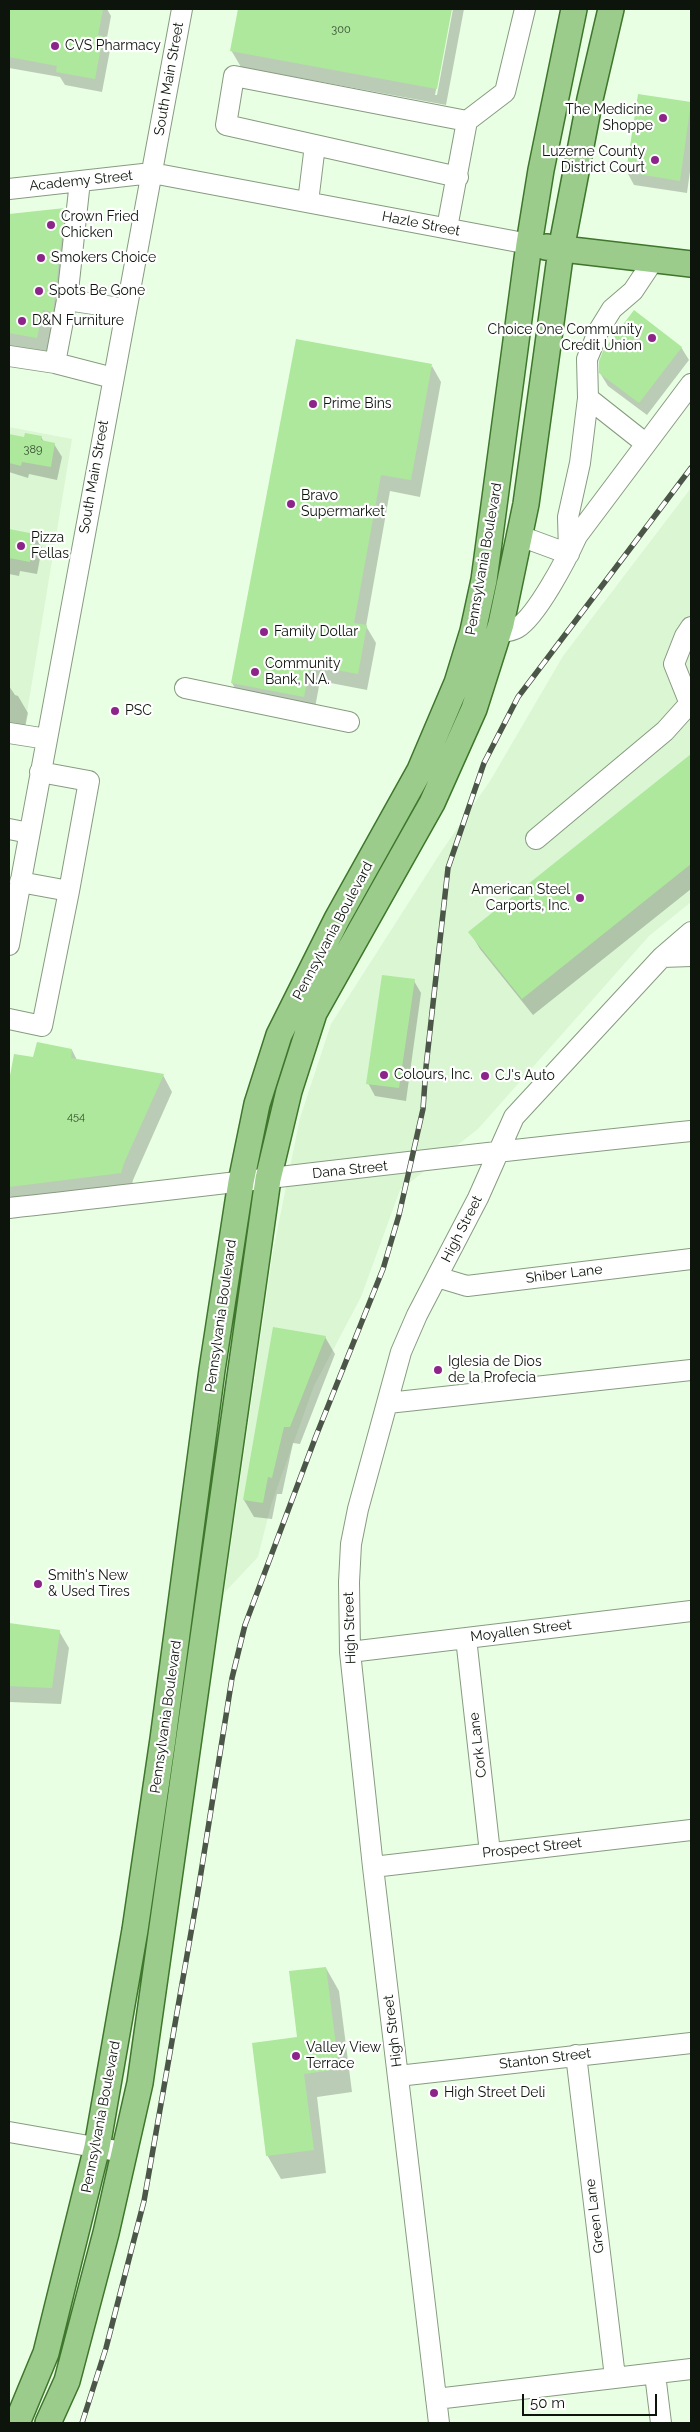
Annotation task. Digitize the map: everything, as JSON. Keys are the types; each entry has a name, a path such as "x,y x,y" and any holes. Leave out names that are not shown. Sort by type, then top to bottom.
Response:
{"main road":[{"name":"Pennsylvania Boulevard","path":"17,2423 46,2353 97,2147 135,1930 162,1749 212,1370 241,1182 257,1104 279,1035 338,919 420,770 457,683 473,632 484,580 529,244 541,170 574,9"},
{"name":"Pennsylvania Boulevard","path":"48,2423 68,2382 106,2233 140,2083 268,1179 289,1091 314,1013 432,803 474,709 498,633 526,504 561,250 590,99 611,9"},
{"name":"Hazle Street","path":"529,244 561,250 691,264"}],"street":[{"name":"South Main Street","path":"9,945 182,9"},
{"path":"447,228 467,121 505,92 525,9"},
{"path":"458,177 226,125 234,76 467,121"},
{"path":"308,202 315,145"},
{"name":"Academy Street","path":"9,189 152,173"},
{"name":"Hazle Street","path":"152,173 529,244"},
{"path":"55,362 67,300 80,181"},
{"path":"569,554 568,517 580,463 588,398 587,359 599,330 612,309 633,291 653,261"},
{"path":"67,300 126,310"},
{"path":"9,356 55,362 113,378"},
{"path":"498,633 517,628 531,616 569,554 577,536 691,384"},
{"path":"588,398 645,443"},
{"path":"520,536 569,554"},
{"path":"536,839 665,731 690,703 674,664 685,636 691,627"},
{"path":"185,688 349,722"},
{"path":"9,733 46,739"},
{"path":"9,1019 42,1026 89,781 40,772"},
{"path":"9,829 29,832"},
{"path":"20,882 69,891"},
{"name":"High Street","path":"439,2423 373,1867 350,1652 349,1582 351,1544 358,1509 401,1352 478,1198 514,1117 662,957 691,932"},
{"path":"662,957 691,956"},
{"name":"Dana Street","path":"9,1208 499,1151 691,1131"},
{"name":"Shiber Lane","path":"437,1277 467,1286 691,1259"},
{"path":"388,1403 691,1370"},
{"name":"Moyallen Street","path":"350,1652 691,1611"},
{"name":"Cork Lane","path":"466,1638 490,1853"},
{"name":"Prospect Street","path":"373,1867 691,1830"},
{"name":"Stanton Street","path":"398,2076 691,2043"},
{"name":"Green Lane","path":"576,2055 614,2377"},
{"path":"9,2132 124,2152"},
{"path":"436,2399 691,2369"},
{"path":"655,2374 660,2423"}],"shaded area":[{"path":"9,427 72,439 22,743 9,740"},
{"path":"691,488 691,902 649,936 478,1129 400,1190 361,1297 314,1386 271,1505 258,1557 224,1593 273,1251 300,1118 331,1024 441,852 490,781 563,656"}],"building":[{"name":"CVS Pharmacy","path":"9,9 103,9 98,35 103,36 95,79 56,72 57,66 9,57"},
{"path":"238,9 452,9 437,89 230,51"},
{"path":"638,94 691,102 680,181 626,172"},
{"path":"65,208 53,312 43,310 37,338 9,333 9,214"},
{"path":"634,310 682,347 639,403 599,373 599,361 603,351"},
{"path":"296,339 432,364 411,480 381,475 354,623 367,625 358,674 310,665 304,697 231,683"},
{"path":"25,433 42,436 41,440 55,443 51,467 22,462 21,466 9,463 9,434 24,437"},
{"name":"Pizza Fellas","path":"9,529 35,534 30,562 9,558"},
{"name":"American Steel Carports, Inc.","path":"691,754 691,864 522,999 468,932"},
{"path":"382,975 415,979 399,1088 366,1084"},
{"path":"37,1042 72,1049 71,1058 164,1074 121,1173 9,1187 9,1081 14,1054 33,1057"},
{"path":"273,1327 326,1336 290,1427 284,1427 272,1478 268,1477 263,1503 243,1500"},
{"path":"9,1623 60,1630 52,1688 9,1686"},
{"name":"Valley View Terrace","path":"326,1967 339,2069 304,2074 314,2150 266,2156 252,2043 297,2037 289,1971"}],"railway":[{"path":"82,2423 106,2348 144,2201 196,1904 232,1678 245,1625 316,1436 383,1269 399,1215 423,1109 448,868 484,763 518,697 691,468"}],"place":[{"name":"CVS Pharmacy","path":"55,46"},
{"name":"The Medicine Shoppe","path":"663,118"},
{"name":"Luzerne County District Court","path":"655,160"},
{"name":"Crown Fried Chicken","path":"51,225"},
{"name":"Smokers Choice","path":"41,258"},
{"name":"Spots Be Gone","path":"39,291"},
{"name":"D&N Furniture","path":"22,321"},
{"name":"Choice One Community Credit Union","path":"652,338"},
{"name":"Prime Bins","path":"313,404"},
{"name":"Bravo Supermarket","path":"291,504"},
{"name":"Pizza Fellas","path":"21,546"},
{"name":"Family Dollar","path":"264,632"},
{"name":"Community Bank, N.A.","path":"255,672"},
{"name":"PSC","path":"115,711"},
{"name":"American Steel Carports, Inc.","path":"580,898"},
{"name":"Colours, Inc.","path":"384,1075"},
{"name":"CJ's Auto","path":"485,1076"},
{"name":"Iglesia de Dios de la Profecia","path":"438,1370"},
{"name":"Smith's New & Used Tires","path":"38,1584"},
{"name":"Valley View Terrace","path":"296,2056"},
{"name":"High Street Deli","path":"434,2093"}]}
